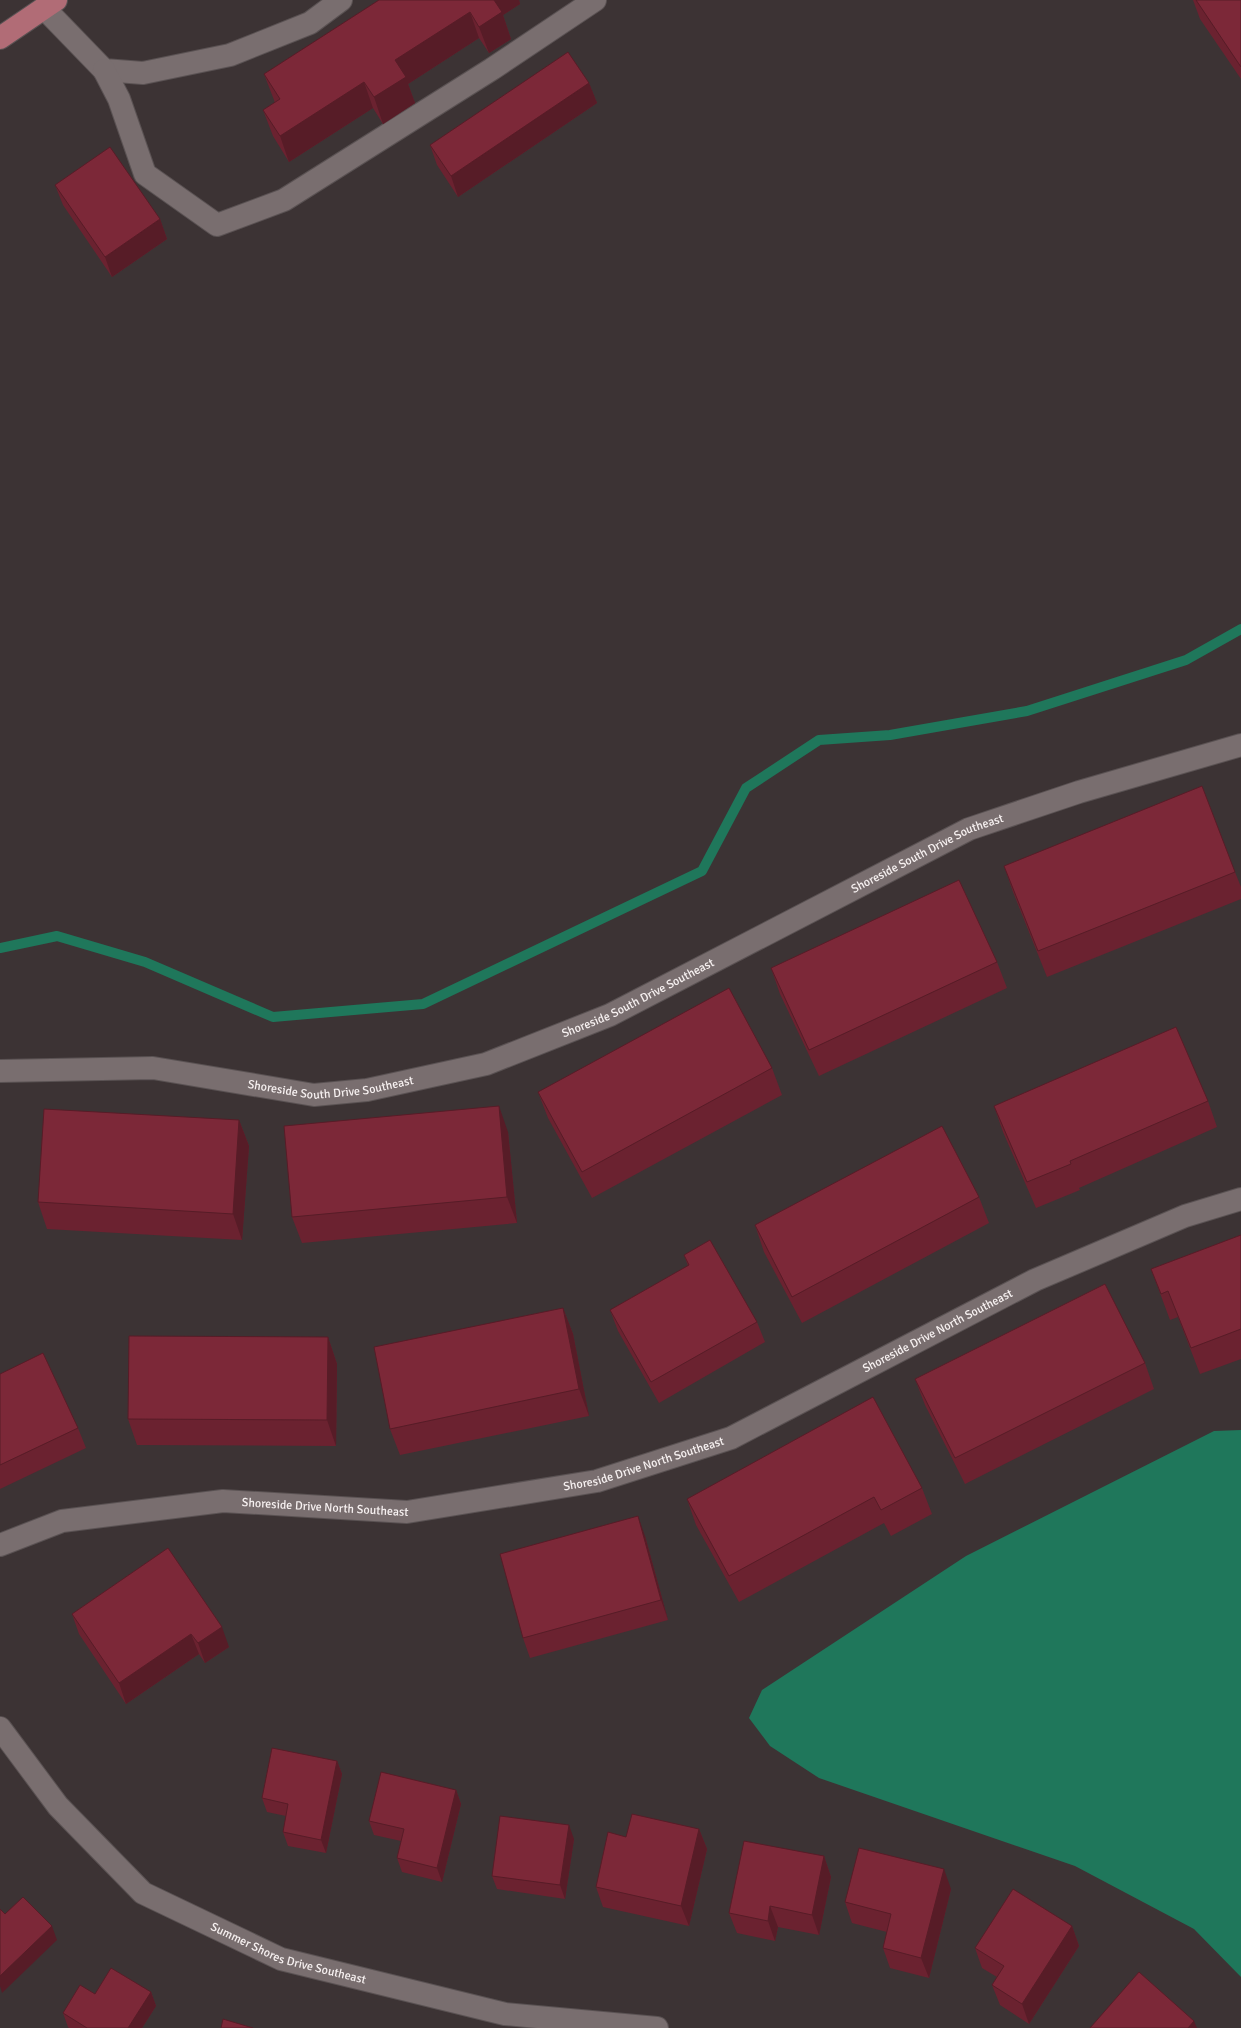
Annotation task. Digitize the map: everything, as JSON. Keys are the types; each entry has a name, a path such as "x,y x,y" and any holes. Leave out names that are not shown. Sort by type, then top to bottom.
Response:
{"main road":[{"path":"0,38 50,4"}],"street":[{"path":"104,70 143,73 230,55 310,23 341,0"},
{"path":"50,4 104,70 119,99 145,174 217,224 284,200 492,69 595,0"},
{"name":"Shoreside South Drive Southeast","path":"0,1071 153,1068 314,1095 367,1090 486,1064 610,1015 969,829 1079,792 1241,745"},
{"name":"Shoreside Drive North Southeast","path":"0,1545 62,1521 223,1501 407,1512 597,1481 731,1438 1035,1280 1185,1216 1241,1198"},
{"name":"Summer Shores Drive Southeast","path":"0,1728 58,1806 143,1893 281,1959 504,2021 656,2028"}],"shaded area":[{"path":"1241,1430 1241,1977 1194,1929 1075,1866 819,1778 770,1746 749,1718 762,1690 966,1556 1214,1431"}],"building":[{"path":"379,0 494,0 502,12 479,27 470,12 395,60 406,77 374,97 364,82 280,136 263,110 280,99 264,74"},
{"path":"1196,0 1241,0 1241,67"},
{"path":"568,52 589,83 451,176 430,145"},
{"path":"110,147 160,219 105,257 55,185"},
{"path":"1202,786 1235,872 1038,951 1004,866"},
{"path":"959,880 997,962 809,1050 771,968"},
{"path":"729,988 772,1068 582,1172 538,1092"},
{"path":"1176,1027 1208,1101 1070,1161 1071,1164 1027,1182 994,1106"},
{"path":"499,1106 507,1197 292,1217 284,1126"},
{"path":"44,1109 239,1120 233,1214 38,1202"},
{"path":"942,1126 979,1197 792,1297 755,1225"},
{"path":"1241,1235 1241,1329 1191,1348 1168,1291 1161,1294 1151,1269"},
{"path":"710,1240 757,1322 651,1382 610,1310 689,1265 684,1255"},
{"path":"1105,1284 1145,1363 955,1458 915,1379"},
{"path":"563,1308 579,1389 390,1429 374,1347"},
{"path":"129,1336 328,1337 327,1420 128,1419"},
{"path":"43,1353 78,1428 0,1465 0,1374"},
{"path":"873,1397 922,1488 881,1510 874,1497 729,1576 687,1499"},
{"path":"638,1516 661,1600 523,1638 500,1554"},
{"path":"168,1548 222,1627 198,1643 191,1634 119,1683 72,1614"},
{"path":"272,1748 337,1761 321,1840 283,1832 288,1804 262,1798"},
{"path":"381,1772 456,1790 437,1868 397,1858 404,1829 369,1821"},
{"path":"632,1814 699,1829 681,1906 596,1887 608,1832 626,1837"},
{"path":"500,1816 569,1825 560,1885 492,1876"},
{"path":"744,1841 824,1856 812,1915 770,1906 768,1921 729,1913"},
{"path":"859,1848 944,1869 921,1958 883,1948 891,1914 845,1902"},
{"path":"1013,1889 1072,1926 1022,2004 992,1985 1004,1966 975,1948"},
{"path":"23,1897 52,1926 0,1976 0,1909 5,1914"},
{"path":"111,1968 151,1992 128,2028 87,2028 63,2013 80,1985 95,1994"},
{"path":"1139,1972 1194,2021 1188,2028 1090,2028"},
{"path":"223,2019 253,2028 221,2028"}],"waterway":[{"path":"0,948 57,936 145,962 273,1017 423,1004 702,871 746,788 819,740 890,735 1027,711 1186,660 1241,629"}]}
